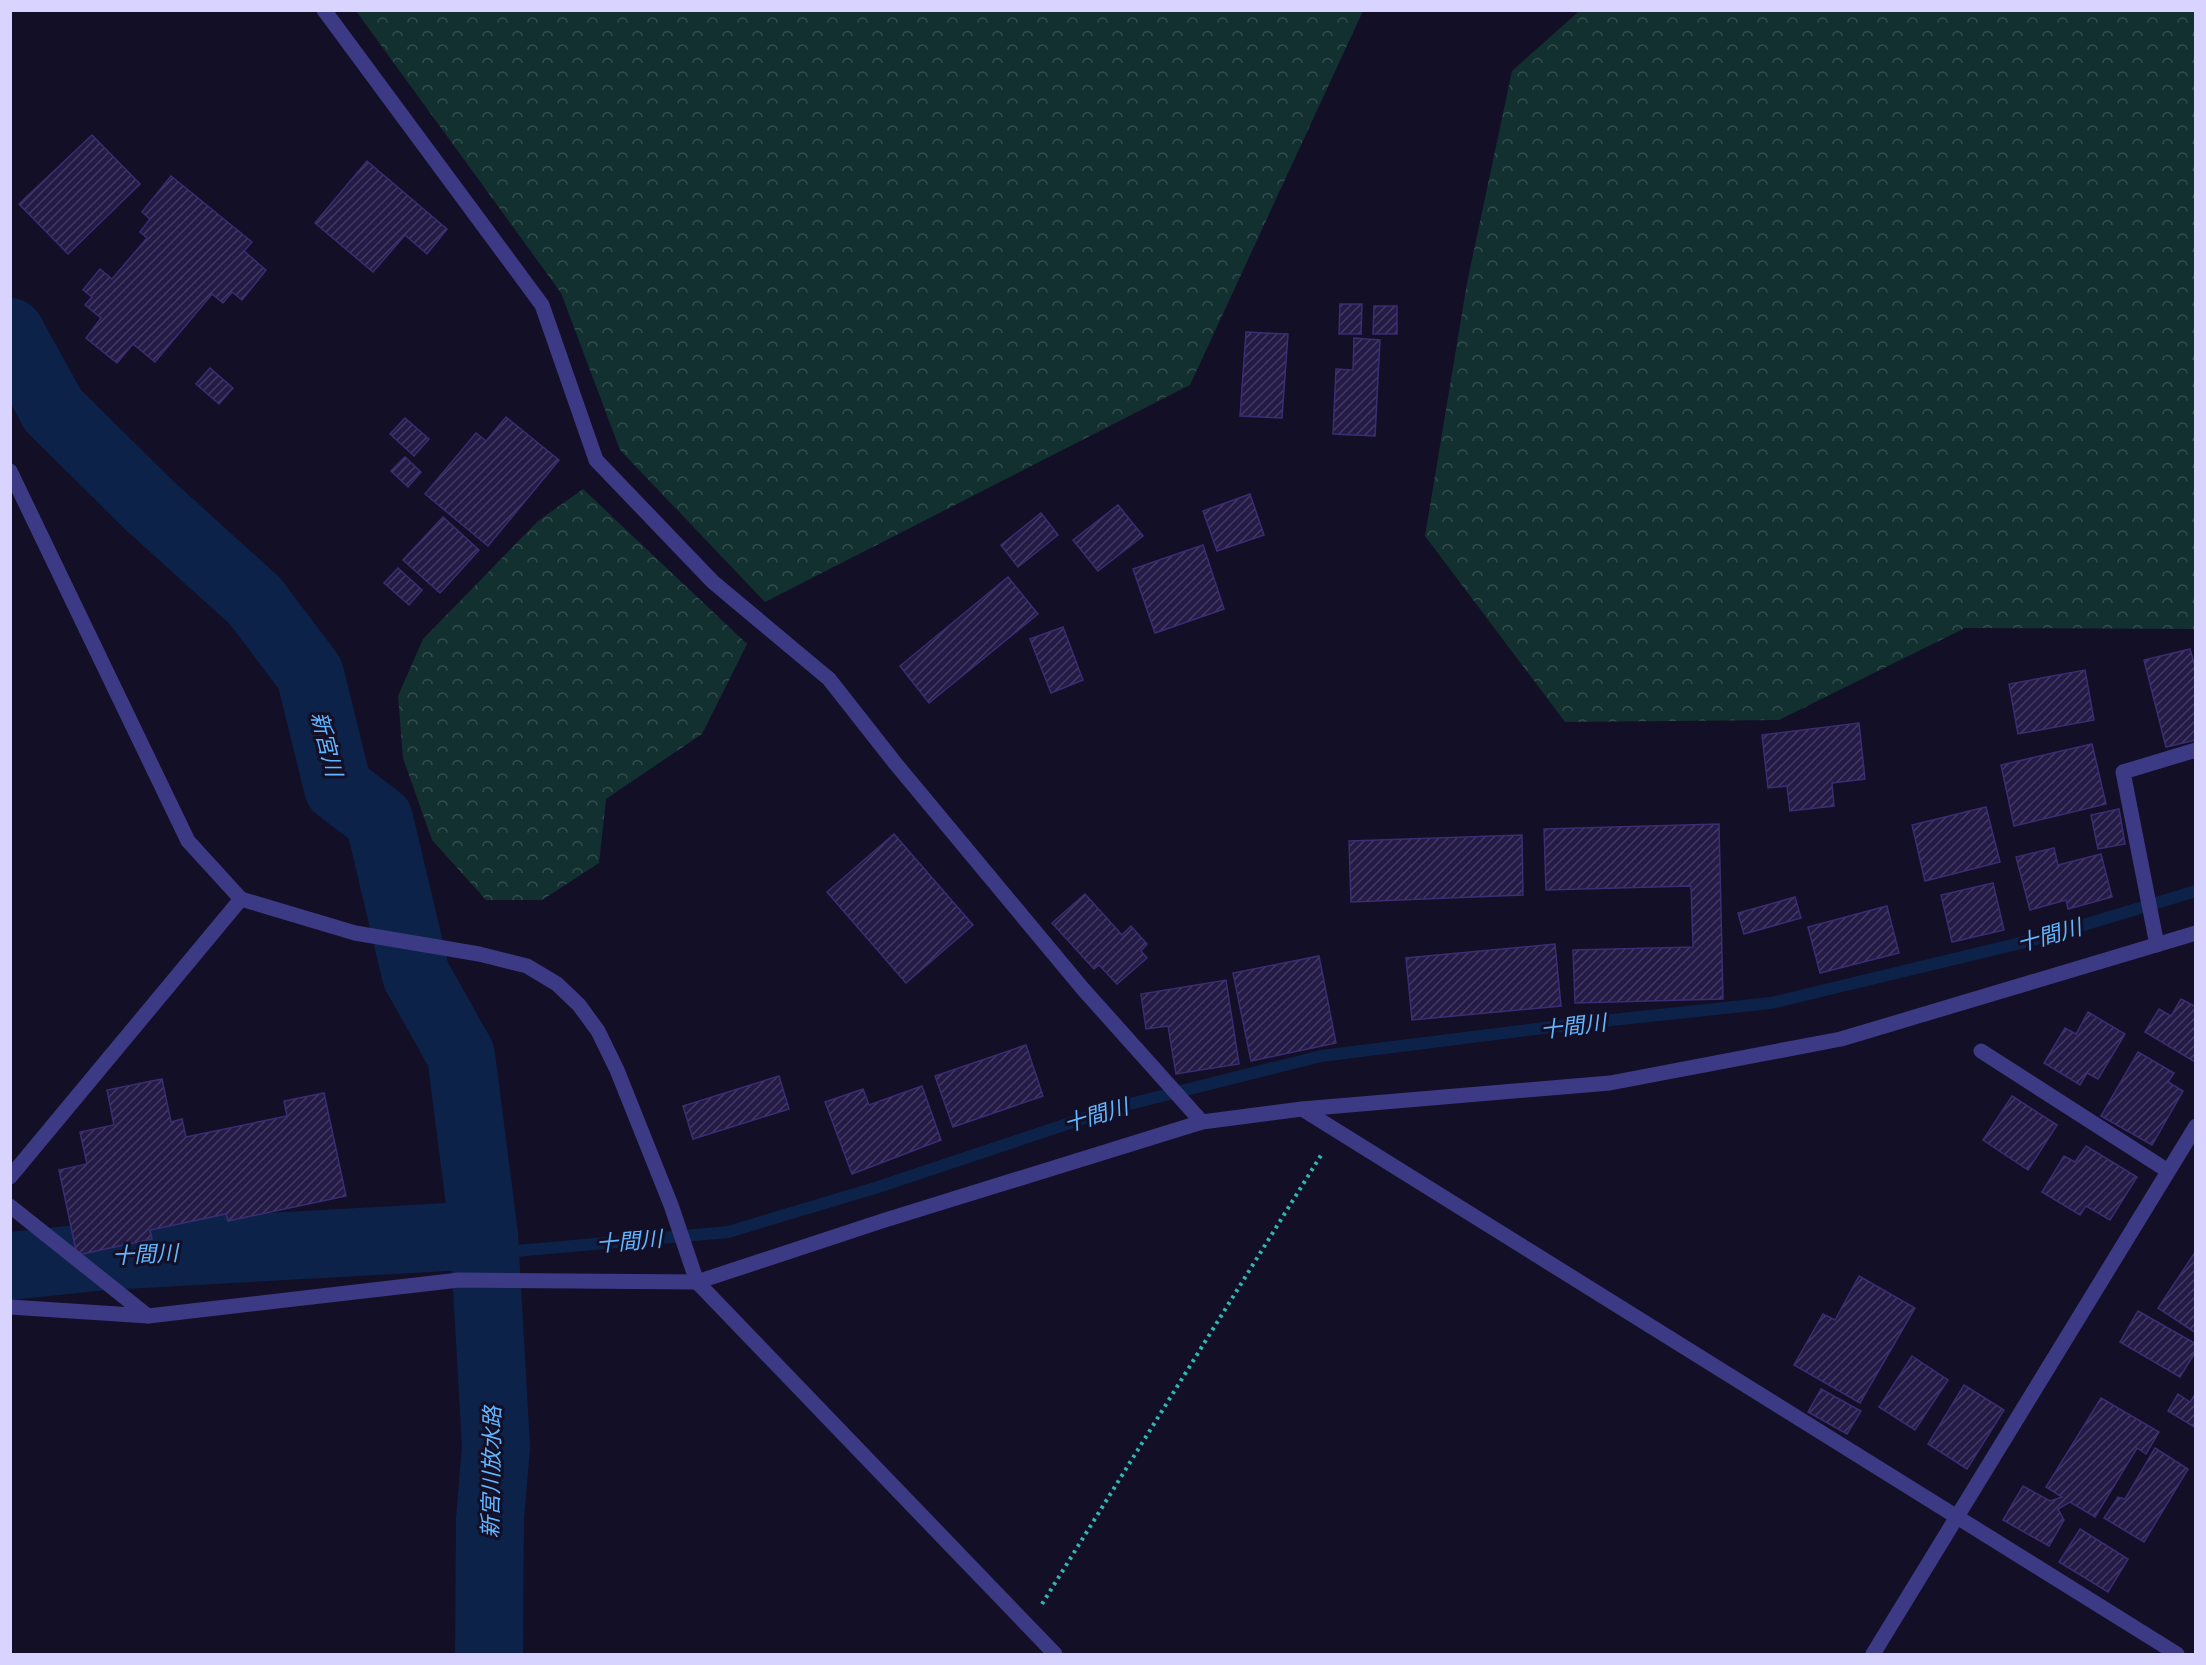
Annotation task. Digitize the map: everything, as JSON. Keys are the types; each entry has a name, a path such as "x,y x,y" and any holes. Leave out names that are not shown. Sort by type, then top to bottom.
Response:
{"street":[{"path":"324,10 542,304 596,460 713,582 830,679 895,763 1083,989 1202,1122"},
{"path":"10,471 188,842 240,899 355,933 479,954 527,966 557,984 579,1005 598,1031 617,1071 667,1195 697,1282 1055,1654"},
{"path":"2157,945 2123,772 2196,750"},
{"path":"10,1177 240,899"},
{"path":"10,1307 148,1316 459,1280 697,1282 882,1221 1202,1122 1302,1109 1610,1083 1645,1077 1841,1039 2196,933"},
{"path":"1982,1051 2168,1171"},
{"path":"1302,1109 2177,1654"},
{"path":"1873,1654 2196,1126"},
{"path":"10,1206 148,1316"}],"path":[{"path":"1028,1627 1336,1131"}],"green space":[{"path":"356,11 1363,11 1190,385 765,602 620,450 561,293"},
{"path":"1576,11 2195,11 2195,629 1965,628 1779,720 1565,722 1425,536 1467,283 1512,71 1577,13"},
{"path":"583,489 747,644 702,734 606,799 599,863 542,900 486,900 432,840 403,758 398,696 423,639 538,521"}],"building":[{"path":"92,135 140,184 68,254 19,204"},
{"path":"367,161 447,229 427,254 405,235 373,272 315,223"},
{"path":"171,176 252,242 244,251 266,270 242,300 232,292 223,303 212,294 155,362 133,344 117,363 86,338 101,318 85,305 92,297 83,290 100,269 112,279 147,238 140,232 150,219 142,212"},
{"path":"1340,304 1362,304 1361,334 1339,334"},
{"path":"1374,306 1397,306 1397,334 1373,334"},
{"path":"1246,332 1288,334 1282,418 1240,416"},
{"path":"1354,338 1380,340 1375,436 1333,434 1336,369 1353,370"},
{"path":"210,368 233,388 219,404 196,384"},
{"path":"506,417 559,460 488,546 425,494 476,433 486,441"},
{"path":"405,418 429,439 414,456 390,434"},
{"path":"405,457 421,472 408,487 391,471"},
{"path":"1250,494 1264,535 1217,551 1203,511"},
{"path":"1118,505 1143,536 1098,571 1073,540"},
{"path":"1041,513 1058,535 1018,567 1001,545"},
{"path":"443,517 479,550 440,593 403,560"},
{"path":"1203,545 1224,609 1155,633 1133,569"},
{"path":"398,568 422,590 409,605 384,583"},
{"path":"1008,577 1038,614 929,703 900,666"},
{"path":"1063,627 1083,680 1051,693 1030,639"},
{"path":"2190,649 2196,670 2196,740 2166,747 2144,660"},
{"path":"2085,670 2094,720 2018,734 2009,684"},
{"path":"1859,723 1865,779 1832,783 1834,806 1790,811 1787,786 1768,788 1762,735"},
{"path":"2092,744 2106,804 2014,826 2001,765"},
{"path":"1986,807 2000,862 1925,881 1912,825"},
{"path":"2119,809 2125,844 2098,849 2091,815"},
{"path":"1719,824 1723,999 1575,1003 1573,950 1693,947 1691,886 1546,890 1544,829"},
{"path":"894,834 973,925 906,983 827,892"},
{"path":"1522,835 1523,895 1351,902 1349,841"},
{"path":"2054,848 2058,865 2101,854 2112,897 2068,909 2066,900 2030,910 2016,857"},
{"path":"1993,883 2004,930 1952,942 1941,895"},
{"path":"1085,894 1122,935 1131,926 1147,944 1141,951 1147,958 1117,984 1099,965 1094,969 1052,923"},
{"path":"1795,897 1801,918 1744,934 1738,913"},
{"path":"1887,906 1899,953 1820,973 1808,927"},
{"path":"1555,944 1561,1006 1412,1020 1406,958"},
{"path":"1319,956 1336,1043 1251,1061 1233,973"},
{"path":"1226,980 1239,1064 1176,1074 1168,1026 1146,1029 1141,994"},
{"path":"2181,999 2196,1005 2195,1062 2145,1032 2159,1009 2171,1016"},
{"path":"2088,1012 2125,1034 2098,1079 2087,1073 2080,1085 2044,1063 2065,1028 2076,1034"},
{"path":"1026,1045 1043,1096 953,1127 935,1076"},
{"path":"2138,1052 2174,1073 2168,1082 2183,1091 2152,1145 2101,1116"},
{"path":"779,1076 789,1109 693,1139 683,1106"},
{"path":"162,1079 171,1122 182,1119 186,1137 287,1116 284,1101 324,1093 346,1196 228,1221 226,1214 150,1230 152,1239 77,1255 59,1170 87,1164 80,1132 114,1125 107,1090"},
{"path":"922,1086 941,1140 852,1174 825,1102 863,1089 869,1105"},
{"path":"2012,1096 2057,1125 2028,1170 1983,1140"},
{"path":"2086,1146 2137,1177 2110,1220 2086,1206 2080,1215 2042,1192 2064,1156 2075,1162"},
{"path":"2196,1251 2196,1333 2158,1308"},
{"path":"1859,1276 1915,1308 1860,1403 1794,1365 1823,1314 1835,1320"},
{"path":"2138,1311 2196,1344 2196,1351 2180,1377 2120,1342"},
{"path":"1912,1356 1948,1380 1915,1430 1879,1407"},
{"path":"1964,1385 2004,1410 1967,1469 1928,1444"},
{"path":"1821,1389 1861,1411 1847,1434 1808,1412"},
{"path":"2196,1393 2196,1428 2168,1411 2178,1394 2190,1402"},
{"path":"2101,1398 2159,1432 2146,1454 2137,1448 2095,1517 2070,1502 2058,1509 2064,1520 2049,1546 2003,1520 2023,1486 2050,1501 2062,1497 2046,1487"},
{"path":"2155,1448 2188,1469 2144,1542 2104,1518 2118,1497 2125,1499"},
{"path":"2080,1529 2128,1559 2108,1592 2059,1562"}],"waterway":[{"name":"新宮川","path":"10,332 53,410 150,506 255,601 310,674 338,788 379,819 416,975 461,1055 484,1235"},
{"name":"十間川","path":"484,1254 728,1232 875,1188 1118,1107 1321,1056 1575,1024 1771,1003 2037,939 2196,891"},
{"name":"十間川","path":"10,1266 106,1256 484,1235 496,1446 490,1519 489,1654"}],"water label":[{"name":"新宮川放水路","path":"491,1472"}]}
